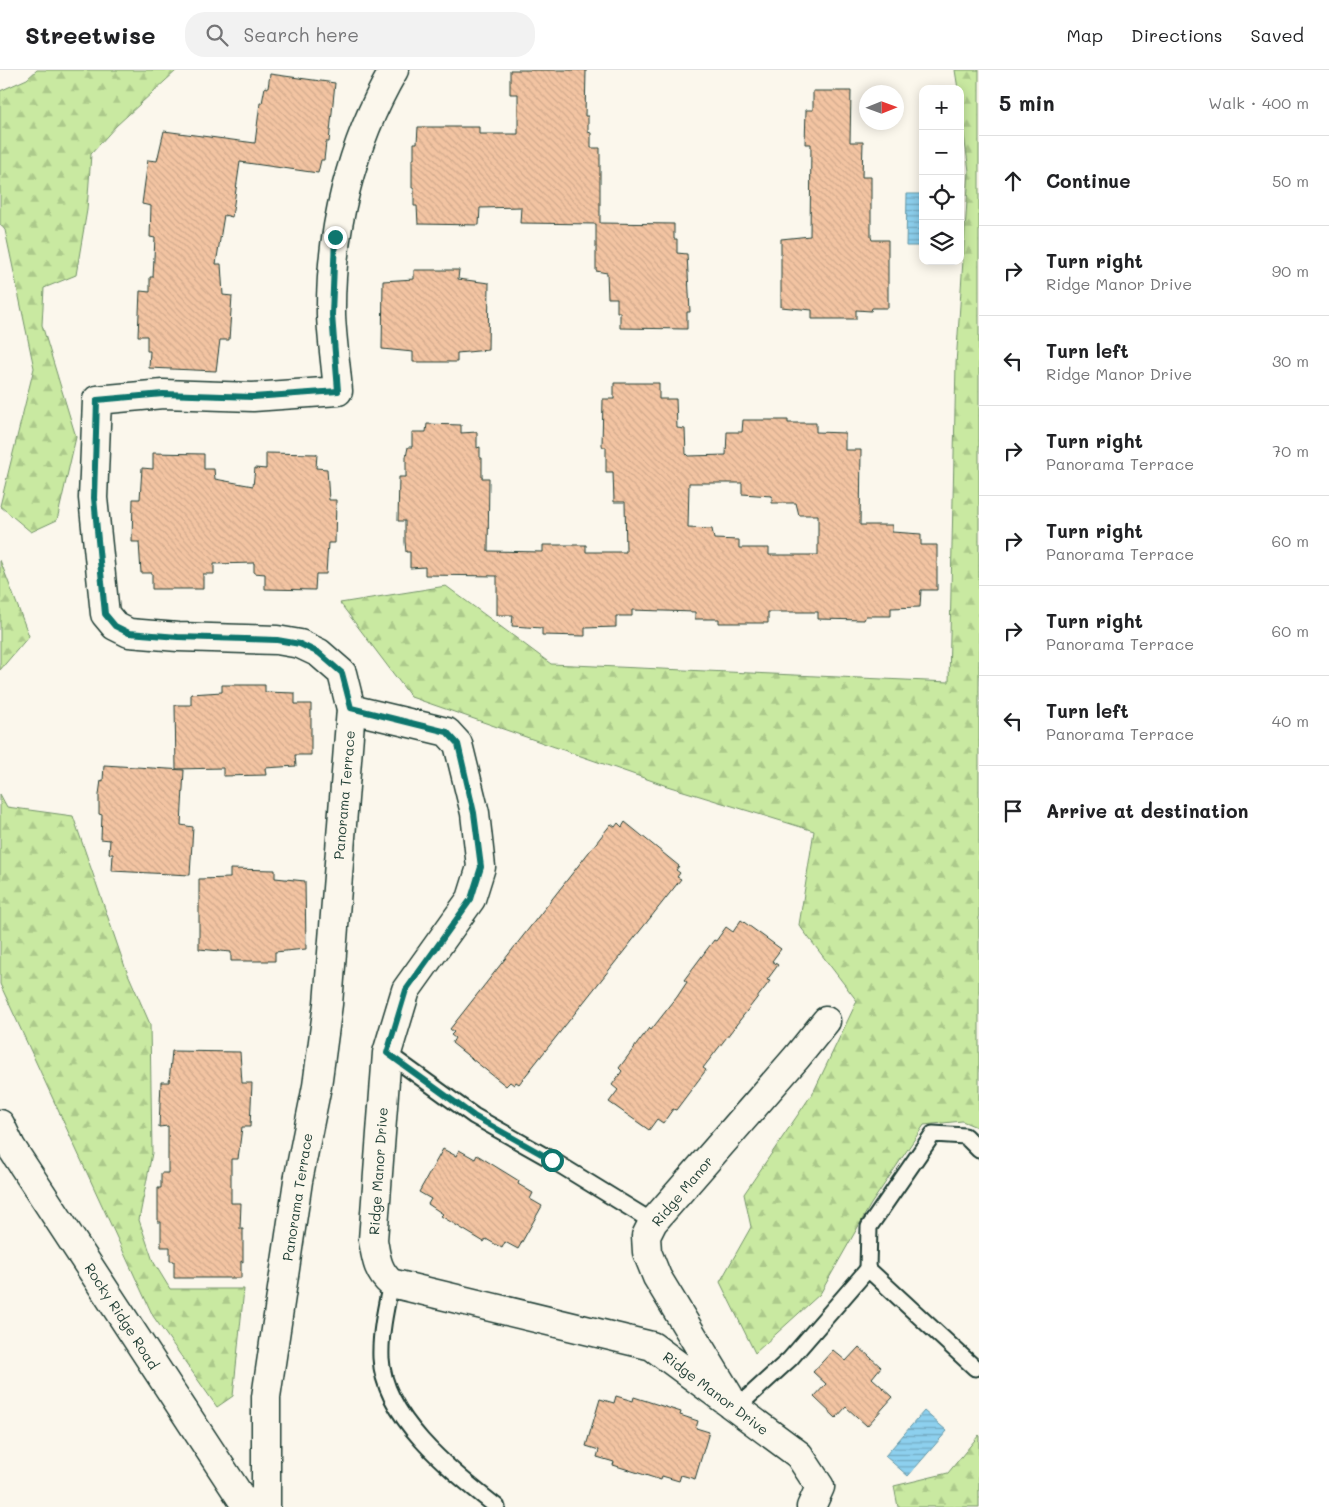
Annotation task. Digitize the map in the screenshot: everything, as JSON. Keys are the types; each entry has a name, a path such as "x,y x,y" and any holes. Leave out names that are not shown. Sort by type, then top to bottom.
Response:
{"street":[{"name":"Panorama Terrace","path":"266,1507 266,1397 298,1181 317,1086 328,1004 351,708 342,673 319,653 300,644 277,640 178,637 129,633 115,626 105,614 94,498 94,446 97,400 163,394 253,397 338,391 332,315 335,237 358,144 377,100 394,70"},
{"name":"Ridge Manor Drive","path":"351,708 447,732 458,744 474,813 481,867 471,899 406,990 387,1053 373,1240 377,1264 382,1276 391,1283 652,1346 799,1455 820,1486 810,1507"},
{"name":"Ridge Manor","path":"736,1408 657,1277 647,1252 646,1236 653,1222 797,1057 826,1021"},
{"name":"Rocky Ridge Road","path":"0,1124 11,1146 248,1507"}],"lane":[{"path":"387,1053 474,1116 552,1160 653,1222"},
{"path":"736,1408 790,1359 868,1269 868,1227 933,1134 966,1136 979,1150"},
{"path":"868,1269 975,1368"},
{"path":"391,1283 384,1319 381,1359 390,1395 412,1429 446,1467 497,1507"}],"green space":[{"path":"37,70 177,70 116,126 91,154 87,210 76,275 44,288 42,325 76,437 57,520 31,532 0,506 34,368 5,230 0,224 0,91 27,79"},
{"path":"955,70 979,70 979,1128 962,1121 924,1125 871,1204 820,1294 755,1353 720,1282 751,1227 744,1194 814,1091 857,1001 799,925 814,831 667,786 411,697 340,603 446,586 551,664 949,682 956,364 969,171 964,135 964,85 957,85"},
{"path":"0,560 29,636 0,670"},
{"path":"0,794 7,807 73,816 125,967 150,1024 152,1153 139,1220 153,1261 170,1289 244,1289 233,1396 217,1407 153,1316 0,984"},
{"path":"979,1435 979,1507 898,1507 894,1486 948,1473"}],"water":[{"path":"907,194 919,194 919,246 906,246"},
{"path":"924,1411 947,1431 908,1476 885,1456"}],"building":[{"path":"510,70 586,70 585,116 588,116 591,148 600,148 600,223 674,224 674,239 677,239 677,253 687,254 690,312 687,312 687,329 620,328 620,312 617,312 617,298 608,298 607,273 596,271 596,224 520,223 521,207 480,208 479,225 418,224 417,206 414,206 414,188 412,188 412,159 414,159 414,143 417,143 418,127 479,127 479,134 518,134 518,94 510,94"},
{"path":"270,74 335,83 329,142 326,142 324,160 321,160 318,173 240,162 232,217 224,215 216,264 221,264 223,295 232,296 229,340 220,340 216,371 149,368 150,351 147,351 147,336 138,336 140,291 150,292 150,277 153,277 155,238 150,237 151,206 142,204 148,160 157,161 164,131 255,143 260,103 262,103 265,87 268,88"},
{"path":"813,91 851,91 850,142 863,142 862,177 871,177 871,237 872,240 888,240 888,308 872,308 871,311 856,310 856,319 812,319 812,310 781,307 781,239 810,236 811,144 805,144 806,110 813,110"},
{"path":"414,270 459,270 458,279 489,283 488,350 457,353 457,362 413,362 413,352 382,349 383,281 414,279"},
{"path":"614,383 659,383 659,399 676,399 677,428 685,429 686,454 688,456 726,455 727,432 742,432 743,420 788,420 788,423 816,423 816,432 845,433 845,450 861,450 860,525 892,525 892,532 921,534 921,545 937,545 937,590 921,590 920,607 891,608 891,616 866,616 864,620 818,619 818,612 768,612 768,623 719,623 719,619 695,619 695,612 632,610 632,616 616,616 616,627 585,628 585,636 542,635 542,628 512,626 513,615 497,615 497,576 425,575 425,567 410,568 410,552 406,552 405,521 398,521 399,477 406,477 406,457 408,447 412,447 412,432 426,432 427,424 461,425 461,433 477,432 477,448 480,447 480,458 482,458 482,478 489,478 488,551 543,552 543,545 586,545 586,552 626,552 625,502 614,502 613,472 606,472 606,447 602,445 603,399 614,399","holes":["689,483 742,483 742,494 772,496 772,503 796,503 799,515 818,515 818,555 769,555 769,548 739,548 739,540 714,539 712,529 688,528"]},
{"path":"153,453 204,454 204,469 214,469 215,479 253,486 255,468 266,469 266,453 317,454 316,468 327,469 329,500 336,500 335,543 328,543 326,574 316,574 315,590 265,589 265,574 254,573 254,563 214,564 214,574 203,574 203,589 152,589 152,573 141,573 139,542 132,542 133,499 140,499 142,468 153,469"},
{"path":"222,685 265,685 265,692 295,693 295,704 311,704 311,755 295,755 296,766 265,768 266,775 223,776 223,768 176,769 175,705 191,705 191,694 222,692"},
{"path":"104,765 184,770 181,825 193,827 190,875 112,871 113,854 109,854 110,840 101,839 102,815 99,814 99,795 101,780 103,781"},
{"path":"625,822 679,866 676,870 680,873 677,877 681,879 519,1084 516,1082 514,1085 510,1082 506,1086 452,1043 455,1038 451,1035 454,1032 450,1029 611,824 615,827 618,823 622,827"},
{"path":"230,869 275,870 275,878 305,881 306,949 275,952 275,961 231,961 231,952 199,949 199,879 230,878"},
{"path":"741,920 781,949 772,961 778,965 767,980 770,981 703,1068 706,1070 676,1110 673,1109 663,1123 657,1119 649,1130 609,1102 618,1090 612,1085 622,1071 619,1068 649,1028 651,1030 677,997 687,982 684,980 714,940 716,941 726,927 733,932"},
{"path":"172,1051 240,1052 242,1083 252,1083 250,1127 242,1127 238,1159 231,1159 231,1203 241,1203 240,1229 243,1229 243,1262 241,1261 241,1278 174,1278 174,1261 170,1261 170,1247 161,1247 161,1222 158,1222 158,1188 161,1188 161,1173 168,1173 168,1126 159,1127 161,1082 169,1082"},
{"path":"443,1149 456,1156 459,1150 475,1159 477,1155 519,1181 518,1184 533,1193 530,1199 542,1206 518,1249 505,1242 502,1248 486,1239 484,1242 441,1216 443,1214 428,1204 431,1199 419,1192"},
{"path":"859,1347 881,1367 872,1378 893,1397 867,1426 846,1407 836,1418 814,1397 826,1384 813,1372 833,1350 846,1361"},
{"path":"616,1396 633,1401 634,1397 681,1412 680,1415 698,1421 696,1428 709,1432 695,1479 681,1475 679,1481 662,1476 661,1480 613,1465 614,1462 597,1457 599,1450 586,1446 600,1399 614,1403"}],"route":[{"path":"335,237 332,315 338,391 253,397 163,394 97,400 94,446 94,498 105,614 115,626 129,633 178,637 277,640 300,644 319,653 342,673 351,708 447,732 458,744 474,813 481,867 471,899 406,990 387,1053 474,1116 552,1160"}]}
